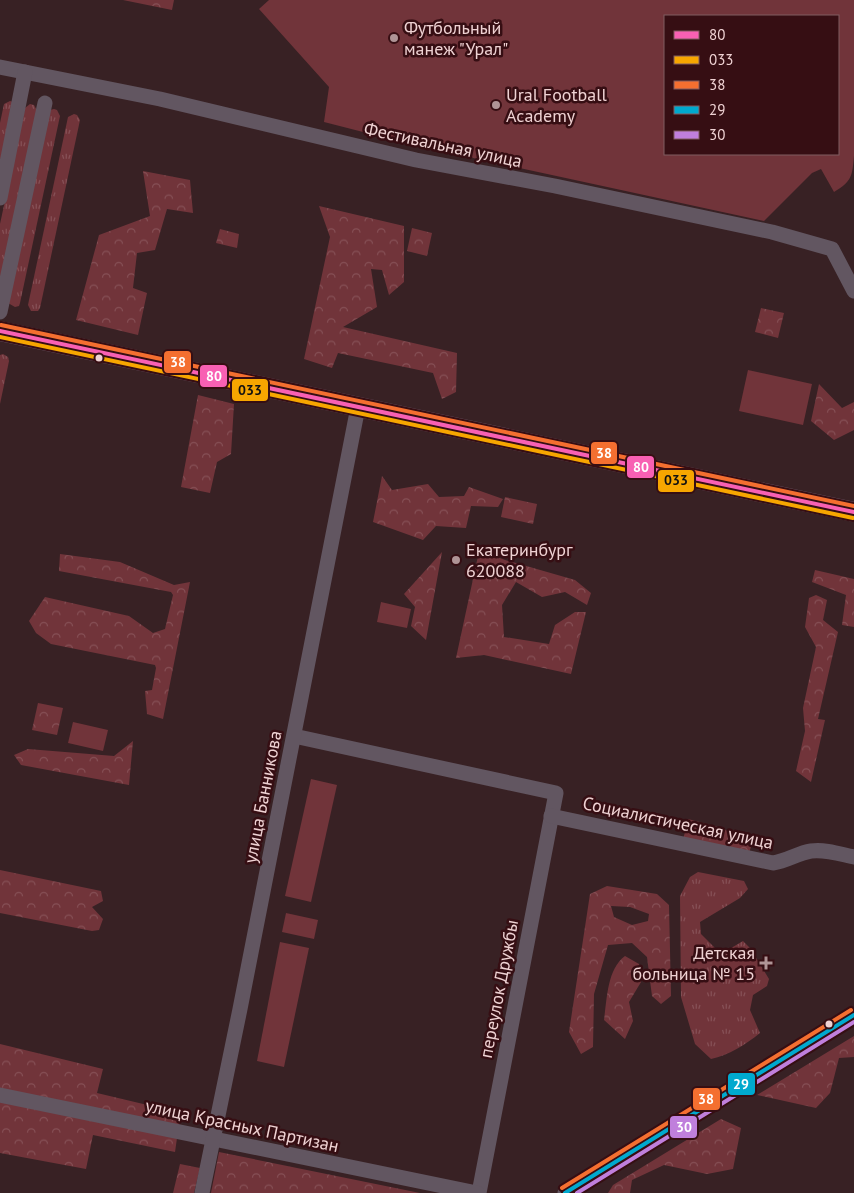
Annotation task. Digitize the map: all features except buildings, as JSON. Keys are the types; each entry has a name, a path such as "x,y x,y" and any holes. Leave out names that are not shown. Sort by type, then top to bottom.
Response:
{"main road":[{"path":"0,331 854,512"}],"street":[{"name":"Фестивальная улица","path":"0,67 160,99 416,160 772,232 832,249 854,291"},
{"path":"0,198 26,72"},
{"path":"0,312 45,103"},
{"name":"улица Банникова","path":"202,1193 358,407"},
{"name":"переулок Дружбы","path":"294,736 556,792 478,1193"},
{"name":"Социалистическая улица","path":"551,816 773,864 810,851 822,851 854,857"},
{"path":"565,1193 854,1015"},
{"name":"улица Красных Партизан","path":"0,1096 478,1193"}],"green space":[{"path":"123,0 174,0 172,10"},
{"name":"Ural Football Academy","path":"269,0 854,0 854,156 852,174 844,185 834,192 821,169 812,173 764,221 473,158 462,152 441,151 324,122 329,87 259,9"},
{"path":"10,101 13,102 0,183 0,123 4,104"},
{"path":"30,104 34,105 37,111 0,285 0,224 25,108"},
{"path":"50,110 57,110 60,116 20,303 19,306 15,307 8,303"},
{"path":"74,114 80,120 40,308 38,311 31,311 28,305 68,117"},
{"path":"143,171 190,180 193,213 167,209 155,250 137,253 133,288 147,293 138,335 76,320 99,235 150,216"},
{"path":"319,206 404,226 404,282 389,295 382,270 371,269 377,307 343,327 457,353 456,392 442,399 433,373 338,353 332,368 304,359 330,237"},
{"path":"412,228 432,233 427,256 407,251"},
{"path":"220,229 239,234 237,248 216,243"},
{"path":"761,308 784,313 778,338 755,332"},
{"path":"3,354 8,357 9,361 0,404 0,355"},
{"path":"748,370 812,384 803,425 739,411"},
{"path":"819,384 842,408 854,402 854,430 834,440 811,421"},
{"path":"198,395 234,404 231,454 217,462 210,493 181,487"},
{"path":"382,476 392,490 428,484 439,497 464,496 469,487 503,499 498,507 471,506 466,528 436,526 423,540 373,522"},
{"path":"505,497 537,504 533,524 501,517"},
{"path":"442,552 426,640 411,626 415,607 404,594"},
{"path":"484,552 575,580 591,593 587,605 565,592 542,597 516,582 502,605 504,637 549,644 555,625 575,612 586,612 571,674 484,655 456,658 478,556"},
{"path":"60,554 120,562 174,585 190,582 163,719 147,714 145,691 152,690 155,665 51,644 36,633 29,621 45,597 129,616 153,633 165,629 173,595 171,592 59,571"},
{"path":"815,570 854,579 854,627 842,625 846,595 812,582"},
{"path":"816,595 827,600 823,620 838,632 818,719 825,720 811,782 796,771 805,731 803,708 816,647 805,627 809,598"},
{"path":"381,602 411,609 407,628 377,622"},
{"path":"38,703 63,708 57,735 32,730"},
{"path":"73,722 108,730 103,751 68,743"},
{"path":"133,741 129,785 21,765 14,755 28,749 114,756"},
{"path":"311,779 337,785 311,902 285,896"},
{"path":"688,819 722,828 752,844 749,853 683,840"},
{"path":"0,870 101,891 103,901 92,907 103,919 99,930 92,931 0,913"},
{"path":"698,872 744,881 748,889 740,898 700,922 701,934 721,954 743,941 750,948 769,979 767,986 753,995 750,1010 760,1033 737,1049 711,1059 695,1044 681,997 680,896 690,877"},
{"path":"607,886 657,894 669,905 671,996 661,1004 652,996 647,957 632,943 608,945 594,994 593,1047 581,1054 569,1032 590,894","holes":["611,906 630,907 649,914 648,921 632,925 614,917"]},
{"path":"286,913 318,920 314,939 282,932"},
{"path":"280,942 309,948 284,1067 257,1061"},
{"path":"625,956 639,964 641,982 629,1002 633,1021 625,1039 604,1020 611,977 619,962"},
{"path":"854,1036 854,1057 839,1058 830,1093 816,1108 757,1095"},
{"path":"0,1044 103,1069 97,1093 181,1113 179,1125 0,1089"},
{"path":"0,1102 177,1138 175,1152 93,1135 86,1169 0,1153"},
{"path":"721,1119 741,1128 733,1169 707,1174 664,1165 632,1180 630,1193 608,1193 613,1185"},
{"path":"219,1152 420,1193 211,1193"},
{"path":"180,1164 200,1168 194,1193 173,1193"}],"transit line":[{"name":"38","path":"1,325 854,506"},
{"name":"80","path":"0,331 854,512"},
{"name":"033","path":"0,337 853,518"},
{"name":"38","path":"562,1188 851,1010"},
{"name":"29","path":"565,1193 854,1015"},
{"name":"30","path":"577,1193 854,1022"}],"place":[{"name":"Футбольный манеж \"Урал\"","path":"394,38"},
{"name":"Ural Football Academy","path":"496,105"},
{"name":"Екатеринбург 620088","path":"456,560"},
{"name":"Детская больница № 15","path":"766,963"}]}
